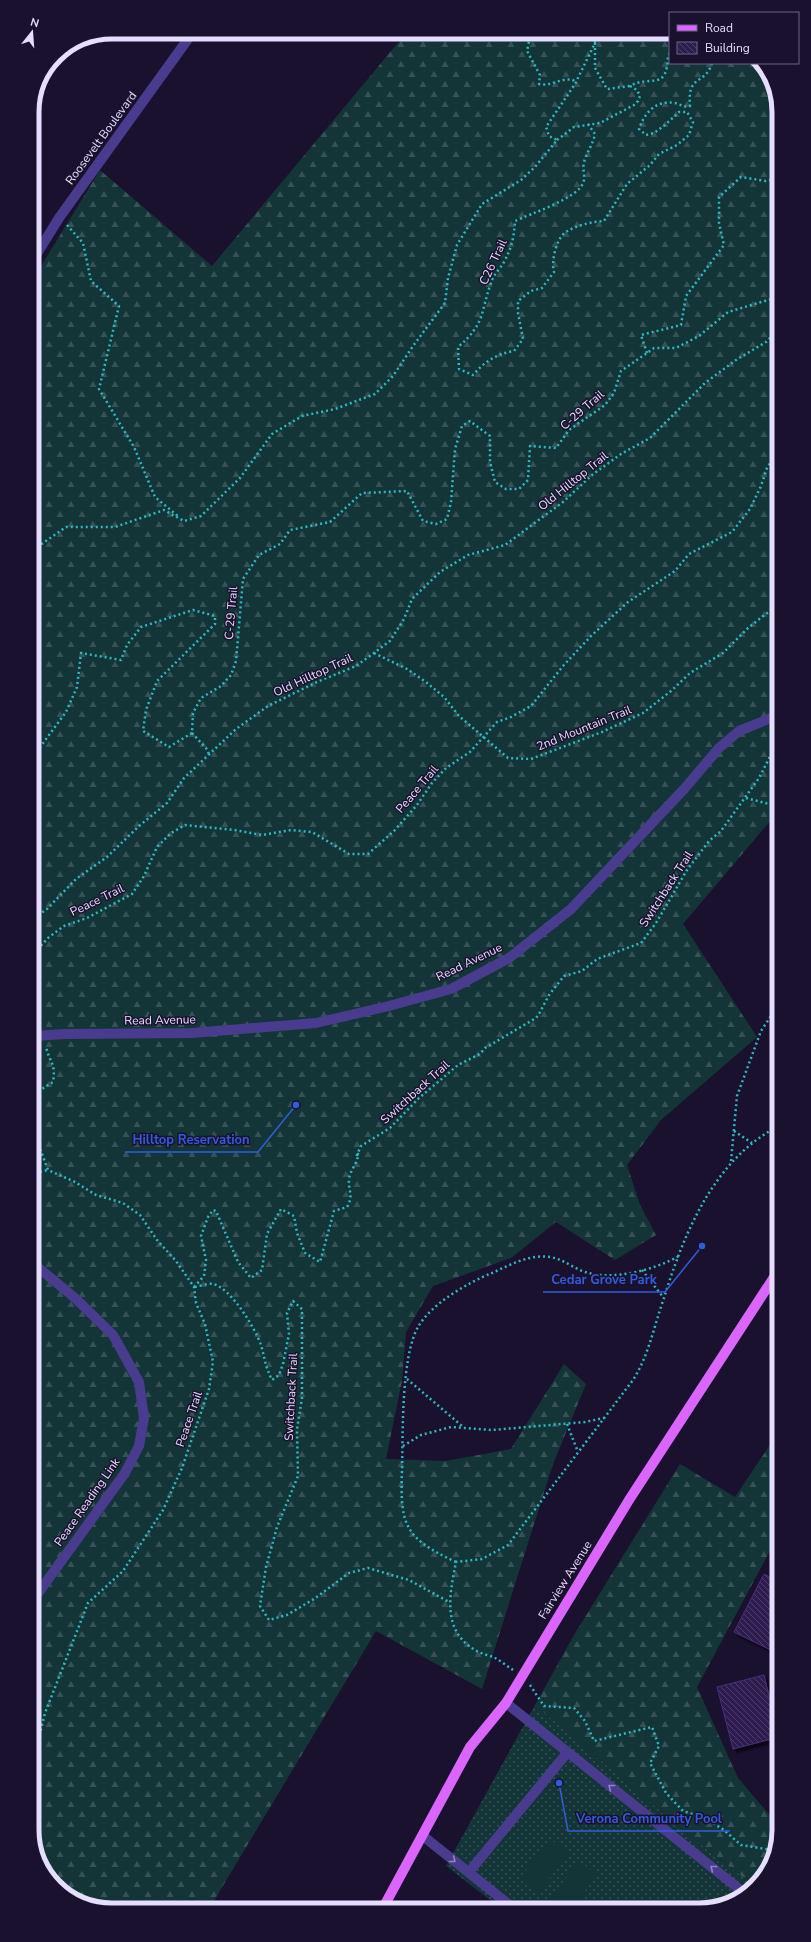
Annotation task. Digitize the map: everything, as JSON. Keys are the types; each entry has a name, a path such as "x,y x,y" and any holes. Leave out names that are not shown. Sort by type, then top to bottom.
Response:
{"main road":[{"name":"Fairview Avenue","path":"387,1903 470,1747 506,1703 629,1500 772,1280"}],"street":[{"name":"Roosevelt Boulevard","path":"39,249 59,218 188,39"},
{"name":"Read Avenue","path":"39,1036 192,1033 316,1023 389,1006 451,989 509,958 571,909 684,788 719,748 740,731 772,718"},
{"name":"Peace Reading Link","path":"39,1268 75,1298 114,1335 139,1382 144,1418 139,1446 125,1473 39,1592"},
{"path":"506,1703 740,1890"},
{"path":"469,1872 567,1753"},
{"path":"423,1836 507,1903"}],"path":[{"path":"530,39 527,51 540,75 539,84 545,86 567,78 573,80 575,84"},
{"path":"595,39 595,68 607,89 630,86 640,81 657,82 663,78 668,64 669,54"},
{"path":"557,140 549,136 546,127 575,84 595,43"},
{"name":"C26 Trail","path":"588,124 595,134 594,142 584,164 584,181 582,187 556,205 539,210 515,221 513,242 504,262 491,282 485,306 477,327 471,336 458,347 459,369 473,375 489,359 503,353 514,351 522,339 518,313 518,301 531,291 542,288 554,272 552,264 555,251 564,233 593,222 604,221 627,184 650,165 659,154 677,145 689,135 693,122 687,112 679,112 654,133 646,135 639,129 655,105 662,102 675,103 686,107 690,106 689,93 692,85 708,71 712,64"},
{"path":"39,546 66,527 115,527 164,510 184,521 201,516 240,478 272,434 302,416 335,408 375,394 393,376 445,303 448,278 457,246 482,204 526,176 547,154 557,140 574,127 600,123 638,101 640,96 637,90 630,86"},
{"path":"647,353 641,335 681,325 686,296 724,245 719,224 719,197 741,177 766,181 772,180"},
{"path":"59,218 83,243 91,281 119,306 99,389 134,447 155,497 184,521"},
{"name":"C-29 Trail","path":"39,749 66,712 77,687 81,653 122,660 127,645 141,627 193,610 214,616 216,624 157,681 146,710 143,731 169,748 192,733 193,714 202,698 220,686 231,675 236,661 243,579 259,555 280,544 290,530 330,522 362,493 407,491 423,521 436,524 447,519 451,502 455,449 462,426 470,421 490,436 490,462 495,482 506,489 519,489 528,480 530,446 556,448 569,430 605,405 614,393 622,371 654,348 676,348 699,336 728,312 772,299"},
{"name":"Old Hilltop Trail","path":"39,915 47,909 76,879 107,856 166,803 184,778 236,728 268,706 317,682 356,666 374,653 390,641 404,619 412,600 440,572 468,555 505,546 564,502 592,475 621,454 650,438 705,383 736,360 766,342 772,336"},
{"name":"Peace Trail","path":"39,948 48,938 64,926 87,918 132,894 144,876 157,847 171,833 185,825 234,830 262,835 291,830 312,832 349,854 368,854 394,831 417,805 432,783 446,768 470,752 497,722 511,717 531,706 563,666 591,636 628,602 675,571 689,554 732,532 750,509 761,486 767,468 772,460"},
{"name":"2nd Mountain Trail","path":"374,653 407,669 426,682 444,697 459,716 482,738 508,758 530,759 602,732 643,713 671,691 690,673 723,653 748,628 772,609"},
{"path":"192,733 206,748 209,754"},
{"name":"Switchback Trail","path":"194,1287 204,1276 206,1260 201,1236 208,1217 213,1210 216,1211 238,1262 251,1278 262,1270 267,1234 281,1209 294,1216 297,1233 305,1253 320,1262 334,1211 347,1207 351,1200 349,1179 358,1160 358,1154 356,1157 362,1146 390,1128 419,1098 458,1065 480,1054 486,1048 536,1018 549,995 564,976 582,971 597,958 641,943 662,913 687,870 709,841 721,831 738,805 746,798 759,778 772,753"},
{"path":"746,798 772,805"},
{"path":"731,1162 737,1096 746,1068 761,1031 772,1014"},
{"path":"39,1036 55,1069 53,1082 39,1091"},
{"path":"734,1130 752,1143"},
{"path":"679,1256 658,1266 642,1270 596,1275 578,1270 556,1258 539,1256 530,1258 479,1278 439,1304 424,1318 416,1332 410,1348 403,1447 401,1504 406,1523 424,1545 456,1562 482,1559 508,1544 633,1380 643,1363 664,1297 697,1213 731,1162 752,1143 772,1130"},
{"path":"39,1148 48,1170 39,1172"},
{"name":"Peace Trail","path":"39,1737 45,1713 88,1603 103,1588 123,1572 163,1510 182,1468 209,1389 213,1362 205,1324 196,1303 194,1287 176,1261 157,1240 140,1215 123,1203 96,1195 75,1182 48,1170"},
{"path":"642,1270 664,1297"},
{"name":"Switchback Trail","path":"194,1287 211,1283 222,1288 240,1307 261,1345 265,1366 272,1380 280,1375 283,1364 289,1334 288,1313 292,1301 302,1309 302,1398 297,1429 298,1476 277,1527 266,1566 260,1606 269,1620 287,1615 314,1599 349,1573 368,1568 409,1580 449,1602"},
{"path":"407,1379 462,1426"},
{"path":"403,1447 421,1435 431,1431 462,1426 492,1430 567,1424 604,1418"},
{"path":"567,1424 578,1453"},
{"path":"456,1562 449,1602 453,1625 468,1645 476,1651 497,1658 521,1676 534,1689 544,1706 574,1708 585,1721 594,1741 652,1727 659,1746 650,1763 666,1792 682,1811 704,1818 724,1830 741,1845 770,1850"}],"green space":[{"path":"401,39 669,39 669,64 754,64 760,72 770,93 772,112 772,819 683,924 757,1037 661,1120 627,1165 640,1205 656,1235 615,1260 556,1222 511,1258 433,1286 406,1332 402,1381 386,1459 445,1461 511,1449 564,1364 586,1384 553,1464 482,1689 376,1631 213,1903 108,1903 98,1902 84,1897 68,1888 57,1878 51,1870 43,1853 40,1844 39,1830 39,269 100,170 212,266"},
{"path":"772,1442 772,1547 697,1687 738,1778 772,1818 770,1849 760,1870 750,1882 694,1839 535,1705 574,1635 680,1464 735,1497"},
{"path":"535,1705 694,1839 750,1882 735,1893 713,1902 494,1903 446,1866"},
{"path":"550,1839 569,1853 538,1894 519,1879"},
{"path":"579,1861 597,1875 576,1903 550,1903 548,1901"}],"building":[{"path":"764,1574 772,1578 772,1651 734,1632"},
{"path":"764,1675 772,1708 772,1739 733,1749 717,1687"}],"place":[{"name":"Hilltop Reservation","path":"296,1105"},
{"name":"Cedar Grove Park","path":"702,1246"},
{"name":"Verona Community Pool","path":"559,1783"}]}
